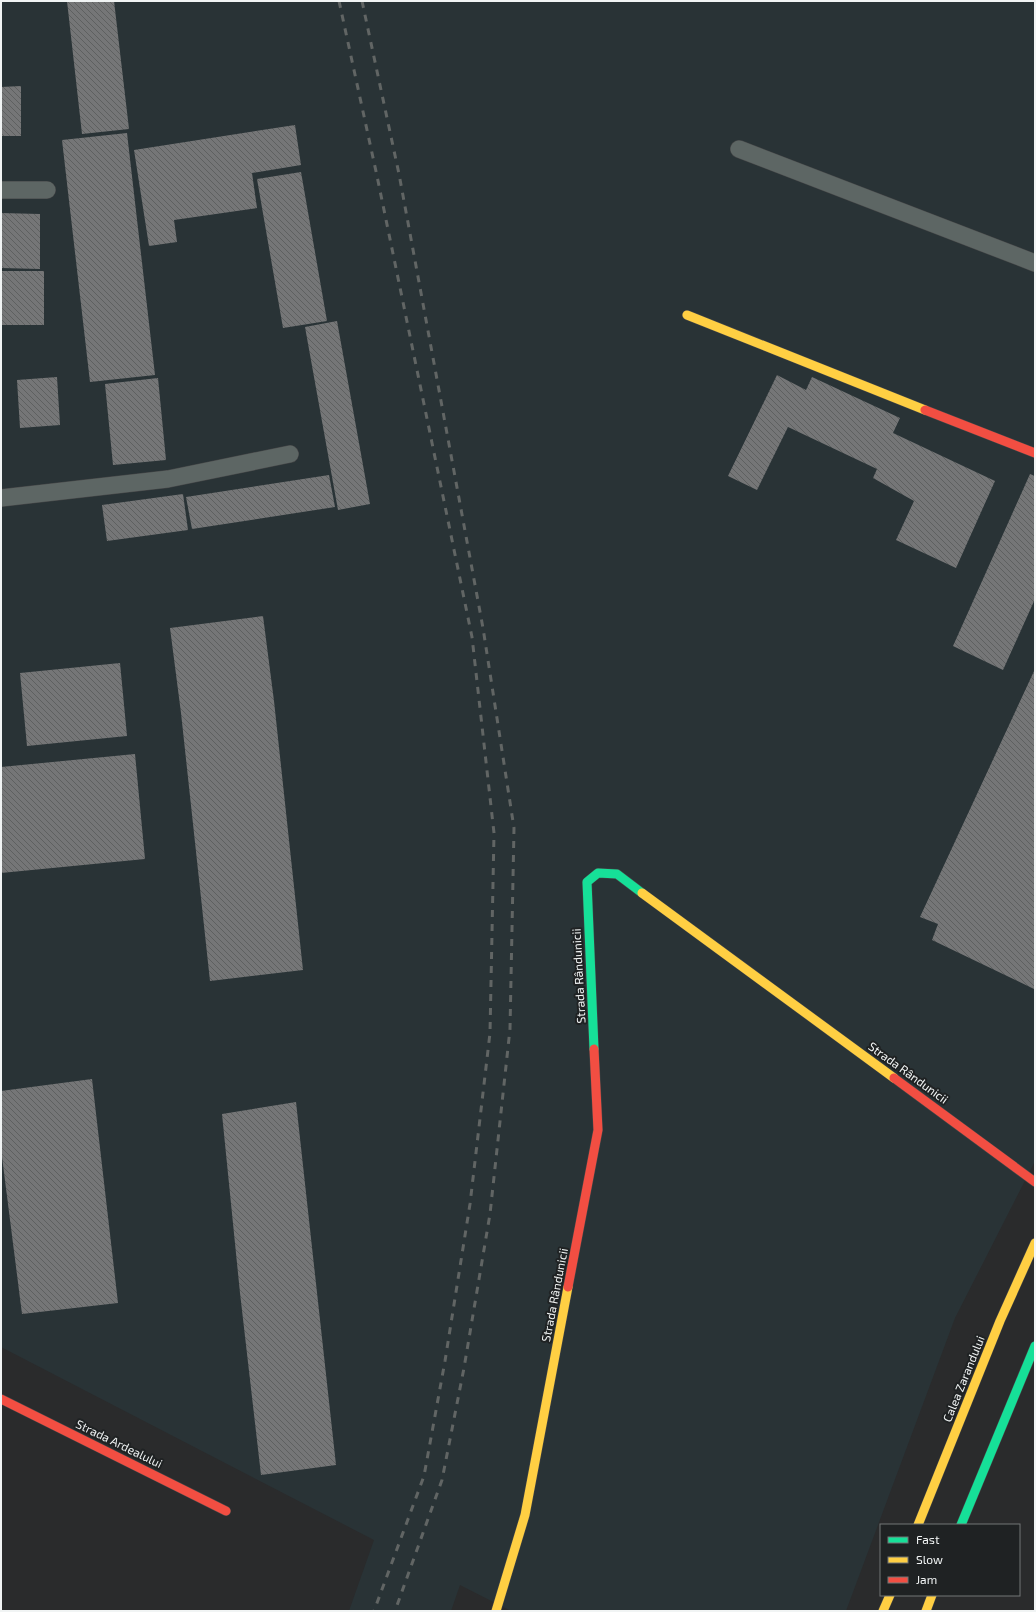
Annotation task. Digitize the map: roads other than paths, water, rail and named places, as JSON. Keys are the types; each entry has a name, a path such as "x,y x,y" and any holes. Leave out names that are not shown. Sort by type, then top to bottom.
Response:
{"street":[{"path":"687,315 1035,453"},
{"name":"Strada Rândunicii","path":"496,1611 526,1515 598,1130 587,882 592,877 598,873 618,874 1035,1182"},
{"name":"Calea Zarandului","path":"918,1524 1000,1321 1035,1243"},
{"path":"961,1524 1035,1346"},
{"name":"Strada Ardealului","path":"1,1399 226,1511"},
{"path":"883,1611 890,1596"},
{"path":"926,1611 932,1596"}],"lane":[{"path":"739,148 1035,262"},
{"path":"1,190 46,190"},
{"path":"1,498 168,479 290,454"}],"railway":[{"path":"339,1 377,176 472,637 494,833 490,1033 470,1204 445,1361 424,1476 374,1611"},
{"path":"362,1 399,174 483,628 514,828 510,1029 490,1214 464,1368 442,1480 395,1611"}]}
